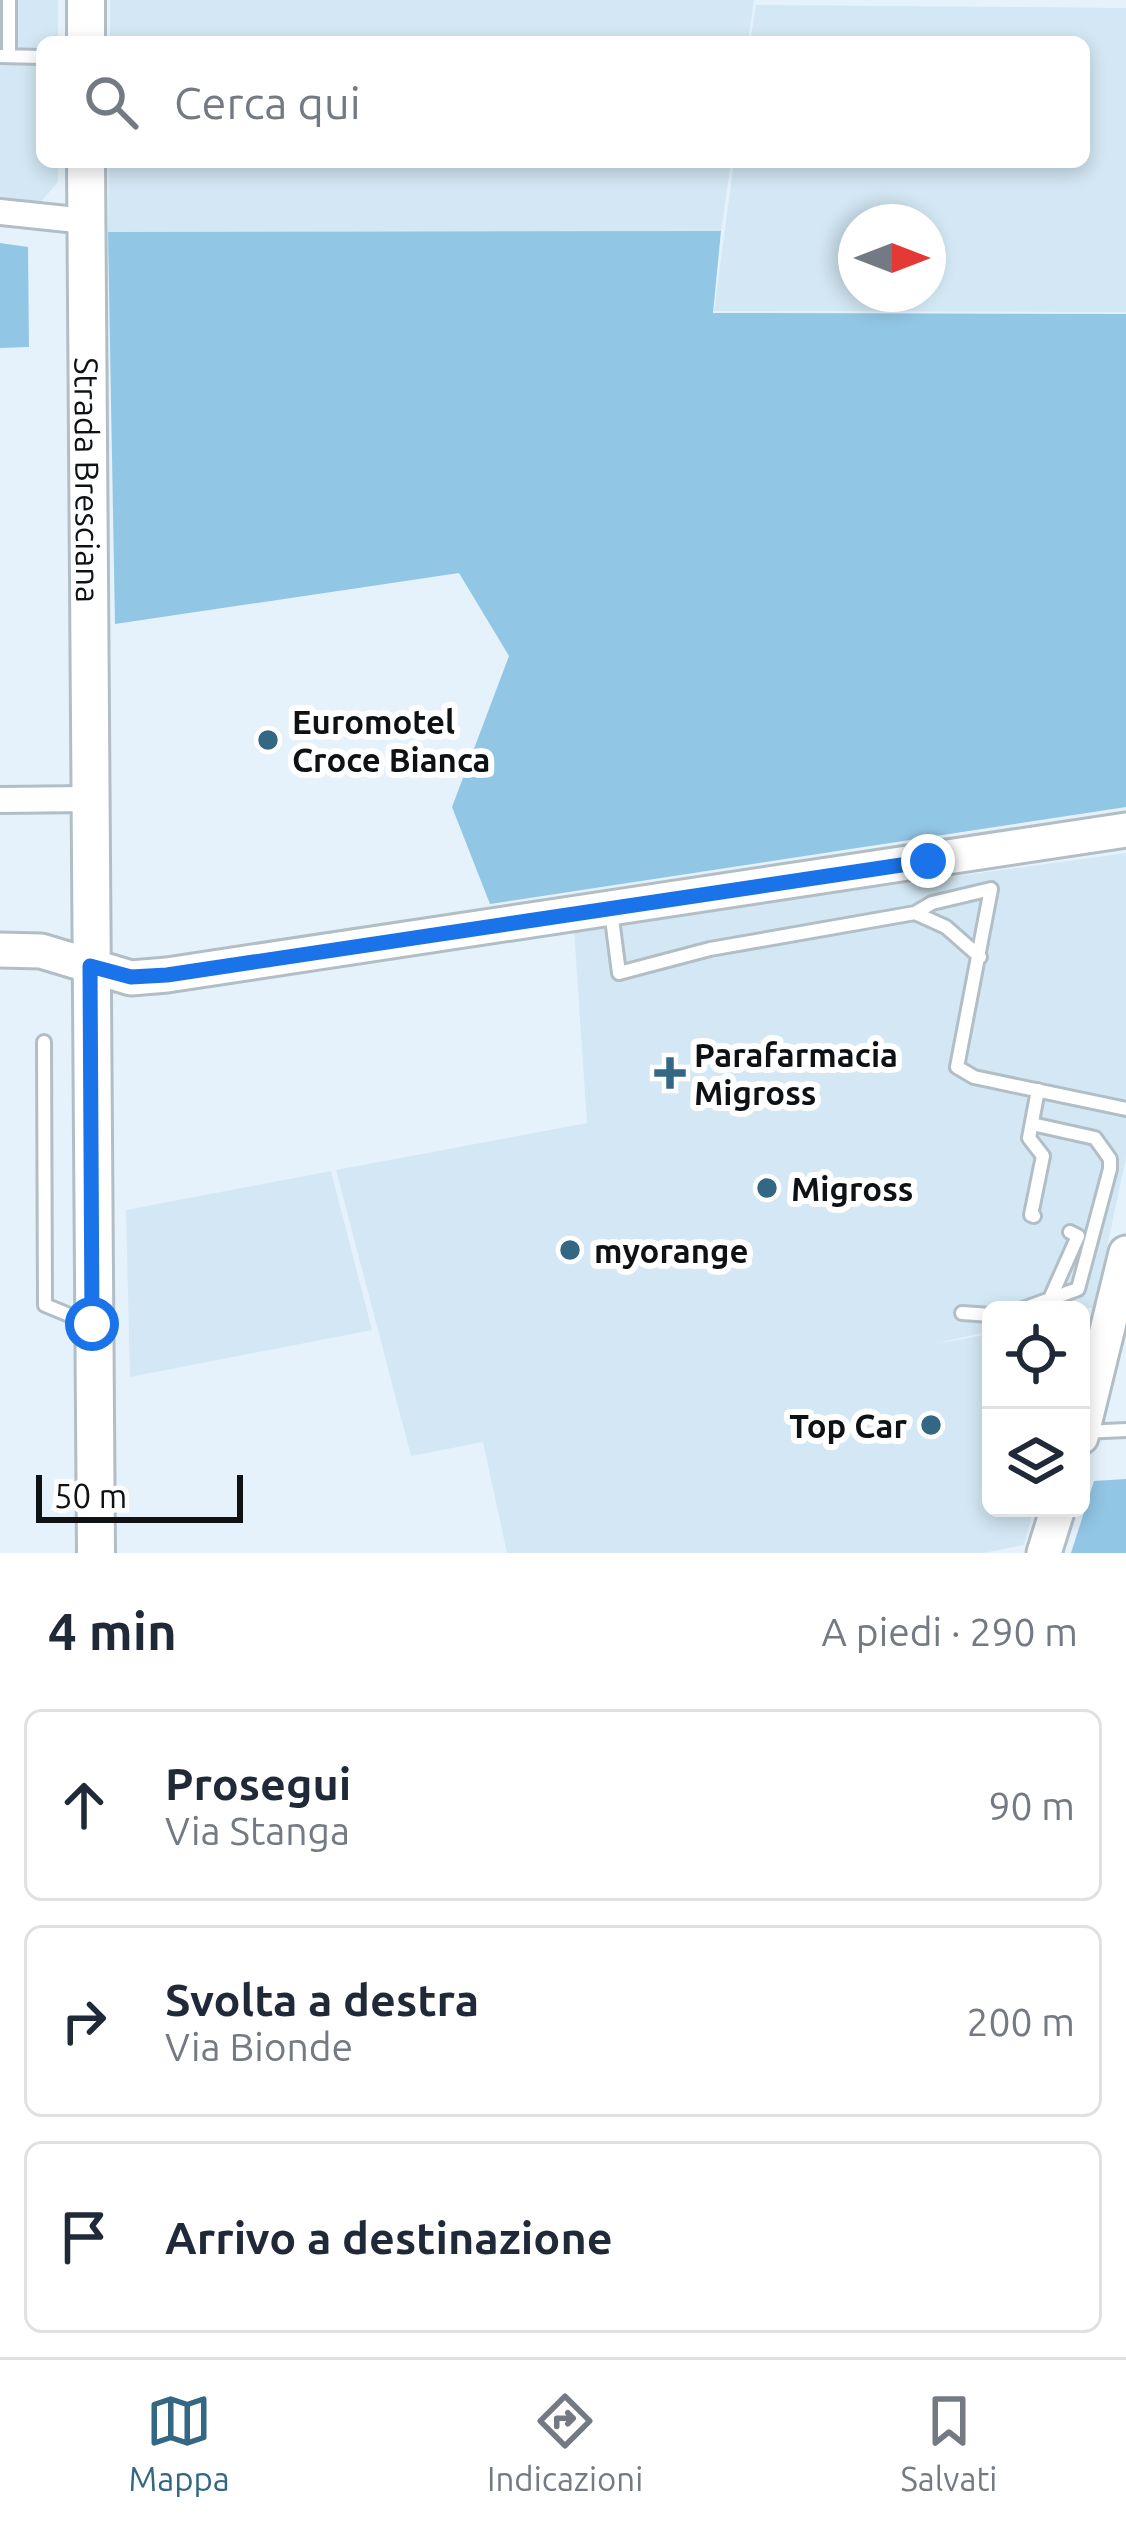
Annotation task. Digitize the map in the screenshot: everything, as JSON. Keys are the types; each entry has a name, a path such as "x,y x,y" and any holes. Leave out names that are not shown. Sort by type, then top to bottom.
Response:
{"main road":[{"path":"86,0 86,36"},
{"name":"Strada Bresciana","path":"86,168 96,1553"}],"street":[{"path":"0,212 86,221"},
{"path":"0,800 89,799"},
{"path":"0,950 41,951 131,977 167,975 1126,830"},
{"path":"0,972 41,974 90,966"},
{"path":"1088,1409 1126,1253"},
{"path":"1043,1553 1055,1517"}],"lane":[{"path":"10,0 5,56 36,57"},
{"path":"610,911 620,973 710,949 915,913 932,903 991,889 957,1067 974,1077 1126,1108"},
{"path":"915,913 946,927 980,957"},
{"path":"44,1042 45,1305 92,1324"},
{"path":"1034,1216 1030,1215 1043,1156 1029,1138 1038,1090"},
{"path":"1032,1124 1095,1138 1110,1159 1084,1277 1078,1289 1048,1301"},
{"path":"1048,1301 1078,1236 1070,1232"},
{"path":"962,1313 982,1314"},
{"path":"1090,1433 1126,1430"}],"shaded area":[{"path":"0,0 58,0 58,36 36,36 36,168 58,168 58,182 40,203 0,198"},
{"path":"110,0 754,0 749,36 110,36"},
{"path":"756,5 1126,8 1126,312 946,312 946,204 838,204 838,311 714,311 733,168 1090,168 1090,36 751,36"},
{"path":"109,168 730,168 721,231 108,232"},
{"path":"721,231 713,313 1126,314 1126,807 490,904 452,807 509,656 459,573 115,624 108,232"},
{"path":"0,243 28,247 29,347 0,348"},
{"path":"1126,853 1126,1158 1094,1308 1090,1301 982,1301 982,1333 934,1344 982,1336 982,1517 1032,1517 1024,1545 983,1553 507,1553 483,1442 411,1456 336,1170 587,1123 574,929"},
{"path":"331,1171 372,1330 130,1377 126,1210"},
{"path":"1126,1479 1126,1553 1071,1553 1082,1517 1090,1517 1094,1481"}],"place":[{"name":"Euromotel Croce Bianca","path":"268,740"},
{"name":"Parafarmacia Migross","path":"670,1073"},
{"name":"Migross","path":"767,1188"},
{"name":"myorange","path":"570,1250"},
{"name":"Top Car","path":"931,1425"}],"route":[{"path":"92,1324 90,966 131,977 167,975 928,861"}]}
